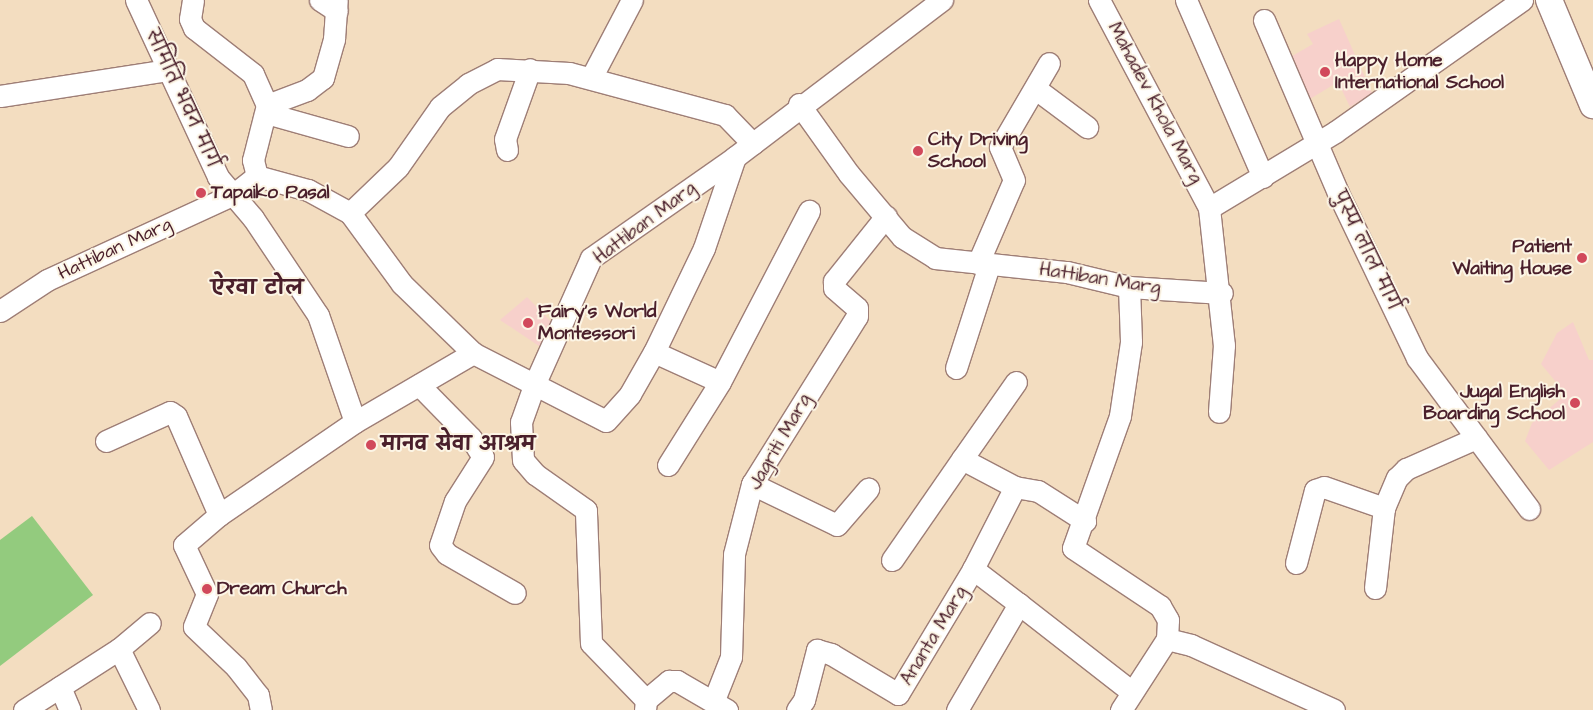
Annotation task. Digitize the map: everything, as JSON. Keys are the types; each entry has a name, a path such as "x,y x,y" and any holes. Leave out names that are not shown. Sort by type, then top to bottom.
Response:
{"main road":[{"path":"1549,0 1593,105"}],"street":[{"name":"समिति भवन मार्ग","path":"136,0 218,177 234,194 318,315 354,422"},
{"path":"193,0 190,19 194,28 254,74 266,109 253,160 257,176 308,190 350,213 402,284 473,354 535,383 606,421 630,394 654,352 704,248 735,157"},
{"path":"592,78 632,0"},
{"name":"Hattiban Marg","path":"646,705 591,642 586,510 535,474 523,460 521,422 535,383 591,258 753,144 799,104 942,0"},
{"name":"Mahadev Khola Marg","path":"1098,0 1209,208"},
{"path":"1186,0 1263,177"},
{"path":"1219,412 1225,370 1222,293 1209,208 1263,177 1316,143 1522,0"},
{"path":"266,109 307,90 323,78 332,4"},
{"name":"पुस्प लाल मार्ग","path":"1264,20 1316,143 1417,358 1529,509"},
{"path":"956,368 984,264 1014,180 1000,147 1036,89 1049,63"},
{"path":"350,213 398,167 440,107 468,84 498,69 530,69 592,78 725,116 753,144"},
{"path":"507,150 505,139 530,69"},
{"path":"0,96 167,70"},
{"path":"1036,89 1087,127"},
{"name":"Hattiban Marg","path":"799,104 849,174 920,252 934,258 1067,272 1129,287 1222,293"},
{"path":"266,109 348,136"},
{"name":"Hattiban Marg","path":"0,311 47,280 234,194 257,176"},
{"path":"668,465 720,382 808,211"},
{"name":"Jagriti Marg","path":"720,705 731,657 734,554 752,484 859,312 833,285 886,216"},
{"path":"1122,710 1167,639 1168,620 1160,606 1074,548 1085,521 1128,377 1129,287"},
{"path":"654,352 720,382"},
{"path":"261,710 258,695 236,667 194,627 207,594 184,544 219,516 354,422 473,354"},
{"path":"892,560 1016,382"},
{"path":"419,385 483,456 455,501 440,546 515,593"},
{"path":"106,441 170,412 176,416 219,516"},
{"path":"1376,588 1384,508 1406,468 1476,438"},
{"path":"962,459 1015,487 1038,490 1085,521"},
{"path":"752,484 837,525 868,489"},
{"name":"Ananta Marg","path":"797,710 804,700 817,650 831,654 892,702 973,570 1015,487"},
{"path":"1296,564 1315,490 1324,487 1384,508"},
{"path":"973,570 1132,692"},
{"path":"957,710 1019,604"},
{"path":"24,710 120,649 150,623"},
{"path":"1167,639 1185,643 1334,710"},
{"path":"120,649 149,710"},
{"path":"646,705 669,681 678,681 720,705"},
{"path":"60,687 70,710"}],"shaded area":[{"name":"Happy Home International School","path":"1339,19 1372,93 1350,107 1338,82 1300,105 1287,59 1313,44 1307,34"},
{"name":"Fairy's World Montessori","path":"527,297 555,326 542,348 500,320"},
{"name":"Jugal English Boarding School","path":"1573,322 1589,360 1593,360 1593,442 1549,470 1525,441 1532,423 1566,394 1541,364 1557,333"}],"green space":[{"path":"32,516 93,595 0,666 0,540"}],"place":[{"name":"Happy Home International School","path":"1325,72"},
{"name":"City Driving School","path":"918,151"},
{"name":"Tapaiko Pasal","path":"201,193"},
{"name":"Patient Waiting House","path":"1582,258"},
{"name":"Fairy's World Montessori","path":"528,323"},
{"name":"Jugal English Boarding School","path":"1575,403"},
{"name":"मानव सेवा आश्रम","path":"371,445"},
{"name":"Dream Church","path":"207,589"}],"district":[{"name":"ऐरवा टोल","path":"257,288"}]}
